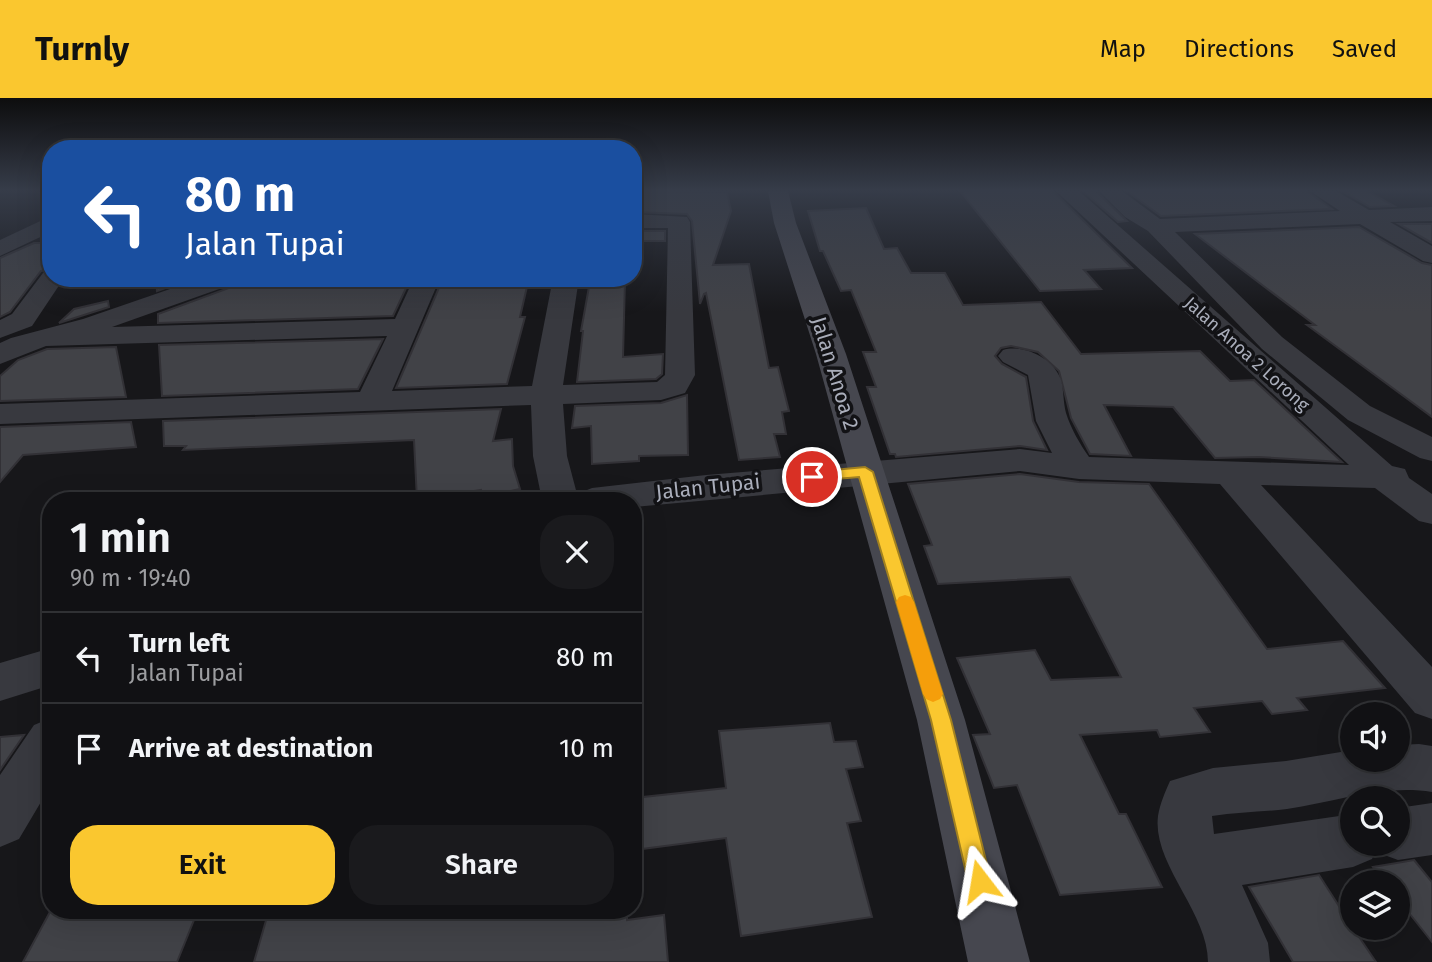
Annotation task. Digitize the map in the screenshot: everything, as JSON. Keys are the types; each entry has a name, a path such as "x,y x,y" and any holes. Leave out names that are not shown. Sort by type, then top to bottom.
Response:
{"street":[{"path":"0,249 35,231"},
{"path":"0,414 661,391 674,386 680,375 679,231"},
{"name":"Jalan Anoa 2","path":"788,231 831,354 941,720 999,962"},
{"name":"Jalan Anoa 2 Lorong","path":"1111,231 1381,475 1432,512"},
{"path":"1161,231 1272,343 1359,413 1432,451"},
{"path":"1389,231 1432,256"},
{"path":"0,256 42,257"},
{"path":"0,330 15,324 29,313 46,287"},
{"path":"0,355 15,346 93,325 201,287"},
{"path":"372,400 423,287"},
{"path":"558,492 550,456 546,394 564,287"},
{"path":"47,338 404,327"},
{"path":"1013,356 1041,370 1049,388 1047,402 1052,416 1079,468"},
{"name":"Jalan Tupai","path":"642,495 865,472 1020,460 1079,468 1381,475 1432,485"},
{"path":"1230,473 1432,699"},
{"path":"0,682 42,669"},
{"path":"0,821 42,754"},
{"path":"1239,962 1236,936 1199,864 1185,828 1185,807 1189,798 1207,792 1288,785 1411,766 1432,769"},
{"path":"1410,832 1432,829"},
{"path":"1199,864 1340,842"}],"building":[{"path":"642,231 665,231 665,241 642,241"},
{"path":"693,231 724,231 713,265 749,264 769,368 778,367 789,411 782,412 786,434 774,434 780,457 739,460 706,293 700,304"},
{"path":"814,231 876,231 884,249 897,248 911,273 945,273 963,305 1041,302 1081,354 1200,351 1230,381 1254,380 1342,462 1259,457 1215,458 1173,407 1104,405 1131,456 1090,454 1071,418 1059,371 1038,352 1011,346 1001,348 995,356 1002,364 1026,377 1033,421 1047,450 1020,446 896,457 895,454 890,454 867,387 876,387 863,352 876,352 851,290 841,291 823,251 820,251"},
{"path":"992,231 1094,231 1132,268 1084,270 1101,289 1040,291"},
{"path":"1367,231 1422,263 1432,265 1432,417 1307,325 1315,325 1195,234"},
{"path":"1412,231 1432,231 1432,243"},
{"path":"34,243 42,243 42,271 10,312 0,317 0,258"},
{"path":"232,287 407,287 393,316 158,323 158,314"},
{"path":"439,287 527,287 520,317 525,317 507,384 396,388"},
{"path":"589,287 625,287 623,357 663,354 662,374 656,379 577,382 581,331"},
{"path":"108,301 109,307 59,323 74,309"},
{"path":"383,339 358,389 162,396 159,345"},
{"path":"116,347 126,397 0,401 0,376 18,360 47,349"},
{"path":"687,395 688,455 639,456 639,461 592,464 591,426 572,428 575,406 661,403"},
{"path":"501,409 493,441 512,439 513,466 520,489 506,492 417,492 414,440 183,450 186,446 164,446 163,421"},
{"path":"131,422 136,447 23,455 0,482 0,427"},
{"path":"1020,474 1079,482 1149,484 1267,649 1343,641 1385,688 1297,698 1307,710 1272,714 1262,701 1194,708 1210,732 1160,737 1157,730 1080,735 1119,814 1126,814 1162,887 1060,895 1017,785 994,788 973,735 990,734 957,658 1035,650 1051,680 1121,677 1070,577 938,584 924,546 932,545 908,484"},
{"path":"830,723 834,742 856,741 863,767 846,769 861,821 847,823 872,917 741,936 726,838 642,849 642,797 726,788 719,731"},
{"path":"24,735 0,770 0,737"},
{"path":"1414,860 1432,882 1432,942 1410,914 1410,870 1375,870 1373,867"},
{"path":"1319,875 1340,908 1340,940 1361,940 1376,962 1293,962 1249,887"},
{"path":"664,915 668,962 254,962 266,919 627,920"},
{"path":"46,919 194,919 177,962 23,962"}],"slow traffic":[{"path":"905,602 933,694"}],"route":[{"path":"812,477 865,472 941,720 980,881"}]}
